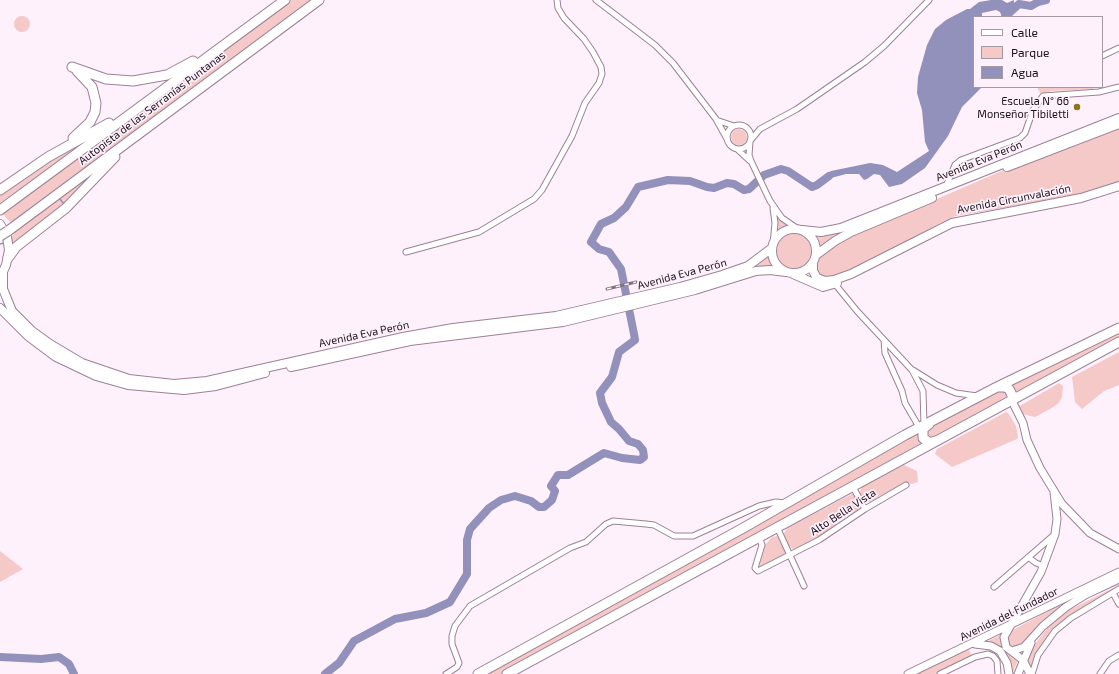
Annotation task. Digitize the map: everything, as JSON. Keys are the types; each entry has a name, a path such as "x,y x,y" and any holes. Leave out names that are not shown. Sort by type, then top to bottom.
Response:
{"highway":[{"path":"0,190 85,129 92,118 95,112 96,98 92,87 72,68 100,77 120,81 144,80 162,76 188,65 264,9 280,0"},
{"name":"Autopista de las Serranías Puntanas","path":"0,210 285,0"},
{"name":"Autopista de las Serranías Puntanas","path":"0,236 319,0"},
{"path":"48,157 102,127 179,78"},
{"path":"8,258 19,244 66,208 118,154 196,90"},
{"path":"1054,359 1119,323"},
{"path":"478,674 786,503 921,426 997,387 1119,328"},
{"path":"507,674 1119,342"},
{"path":"1076,366 1119,346"},
{"path":"997,387 1006,387 1009,389 1012,395 1012,401"},
{"path":"936,418 923,429 923,438 930,443 942,439"}],"main road":[{"name":"Avenida Eva Perón","path":"800,230 821,232 840,228 1068,136 1119,118"},
{"name":"Avenida Eva Perón","path":"816,255 835,241 866,225 980,178 1119,124"},
{"name":"Avenida Circunvalación","path":"835,284 851,274 952,223 976,216 1081,198 1119,186"},
{"path":"0,224 8,243 8,258 2,275"},
{"path":"790,273 806,270 813,264 816,255 814,241 808,233 800,230 783,232 773,246 772,257 776,264 790,273 820,286 835,284"},
{"name":"Avenida Eva Perón","path":"0,308 38,344 56,357 83,371 128,385 184,390 216,386 410,341 536,326 646,298 741,269 760,259 773,246"},
{"name":"Avenida Circunvalación","path":"813,264 813,273 821,280 834,280 851,274"},
{"name":"Avenida Eva Perón","path":"646,298 695,290 756,271 770,270 790,273"},
{"name":"Avenida Eva Perón","path":"2,275 4,294 12,311 32,331 50,344 82,363 129,379 174,384 207,381 403,337 453,328 538,319 610,307"},
{"path":"1012,401 1022,423 1026,440 1054,492 1077,522 1090,533 1119,549"},
{"path":"1031,674 1023,660 1006,647 1004,637 1044,566 1055,534 1057,520 1054,492"},
{"name":"Avenida del Fundador","path":"908,674 1119,572"},
{"name":"Avenida del Fundador","path":"1043,626 1075,601 1119,579"},
{"path":"1012,652 1024,647 1043,626"},
{"path":"1018,674 1029,647 1043,626"},
{"path":"969,645 985,644 996,648 1004,657 1009,674"}],"street":[{"path":"406,252 479,232 534,199 542,190 569,141 585,103 599,83 602,74 601,67 593,52 586,41 564,18 558,8 557,0"},
{"path":"596,0 665,54 716,119 731,146 737,149 750,161"},
{"path":"737,149 744,148 760,129 796,109 865,62 884,46 929,0"},
{"path":"1103,56 1119,48"},
{"path":"946,186 956,165 961,160 1020,138 1025,133 1033,110 1043,96 1099,90 1119,86"},
{"path":"716,119 724,124 760,129"},
{"path":"727,139 728,132 734,126"},
{"path":"746,127 750,134 750,161 770,202 782,218 800,230"},
{"path":"770,202 775,223 773,246"},
{"path":"835,284 912,370 937,386 956,394 979,396"},
{"path":"884,340 885,353 902,391 905,404 921,426"},
{"path":"912,370 923,391 921,426"},
{"name":"Alto Bella Vista","path":"759,537 762,546 755,568 758,571 819,540 865,509 906,485"},
{"path":"854,487 865,509"},
{"path":"446,674 457,667 459,663 452,644 452,636 455,626 470,606 570,548 586,542 606,524 613,521 654,525 674,536 693,536 759,506 776,502 786,503"},
{"path":"777,527 804,586"},
{"path":"994,588 1055,534"},
{"path":"1028,557 1036,563 1044,566"},
{"path":"1031,674 1038,655 1055,631 1071,618 1119,589"},
{"path":"1112,593 1119,604"},
{"path":"940,674 975,657 988,654 993,656 998,666 998,674"},
{"path":"1100,674 1109,661 1119,655"}],"green space":[{"path":"289,0 315,0 12,224 2,213"},
{"path":"19,16 25,16 30,21 28,30 25,32 19,32 14,27 14,21"},
{"path":"1038,88 1093,88 1051,91 1041,95"},
{"path":"1119,125 1119,184 1090,193 956,216 940,223 843,276 829,279 817,276 815,263 822,254 837,242 1011,167"},
{"path":"736,129 742,129 747,134 745,143 742,145 736,145 731,140 731,134"},
{"path":"84,141 79,146 0,203 0,191"},
{"path":"1047,149 849,231 818,249 812,238 840,232"},
{"path":"96,168 97,172 78,193 13,246 10,241 16,229"},
{"path":"776,214 790,227 775,239"},
{"path":"797,234 806,239 810,244 810,258 806,263 801,267 791,268 787,267 778,258 777,248 778,244 787,235"},
{"path":"769,255 774,267 676,291"},
{"path":"1119,331 1119,339 1015,397 1008,385"},
{"path":"1119,352 1119,385 1104,391 1082,409 1075,402 1072,377"},
{"path":"1059,383 1063,386 1062,397 1059,403 1035,417 1022,414 1018,407"},
{"path":"1007,390 1009,397 932,438 928,436 927,431 929,428 1000,391"},
{"path":"1006,412 1009,414 1016,426 1017,439 952,467 935,454 937,449"},
{"path":"918,430 919,437 923,443 502,674 484,674"},
{"path":"904,465 917,471 918,482 912,484 905,482 870,502 863,501 859,494 862,487"},
{"path":"854,493 860,505 858,511 840,517 834,526 815,540 793,549 788,545 783,535 787,528"},
{"path":"777,536 780,538 787,555 759,568 765,545 772,537"},
{"path":"0,551 23,569 0,582"},
{"path":"1099,584 1053,612 1039,624 1019,648 1010,649 1006,638 1011,631"},
{"path":"1119,585 1119,587 1070,615 1055,629 1037,653 1031,669 1026,660 1032,648 1049,626 1067,611"},
{"path":"1001,635 1001,644 1004,649 1019,658 1012,674 1010,674 1008,662 986,642"},
{"path":"968,648 972,656 935,674 914,674"}],"water":[{"path":"1002,0 1007,3 1014,0 1014,3 1024,4 1016,8 1010,16 1002,16 1000,12 996,10 982,13 982,16 973,16 973,88 981,88 962,107 948,136 925,168 902,184 889,187 880,175 874,174 864,180 859,174 846,174 820,181 831,171 870,163 883,165 897,172 929,151 925,142 922,110 917,93 918,77 927,45 935,29 946,20 967,9 970,9 979,2"}],"waterway":[{"path":"1006,16 1019,4 1031,6 1046,0"},
{"path":"325,674 339,663 354,641 395,619 426,613 450,602 467,574 467,540 470,529 489,508 501,500 515,496 531,501 539,507 544,507 552,500 555,491 551,486 558,475 568,475 604,453 622,458 640,460 644,457 643,450 638,444 629,441 611,422 602,403 600,393 612,377 619,352 635,340 621,269 609,252 599,249 591,242 601,224 614,218 626,207 638,187 668,180 690,181 714,188 727,183 734,184 744,190 749,189 764,175 781,169 788,171 812,187 829,176"},
{"path":"59,198 64,204"},
{"path":"0,244 4,243"},
{"path":"0,657 41,659 59,657 69,664 74,674"}],"railway":[{"path":"607,289 636,282"}],"place":[{"name":"Escuela N° 66 Monseñor Tibiletti","path":"1077,107"}]}
